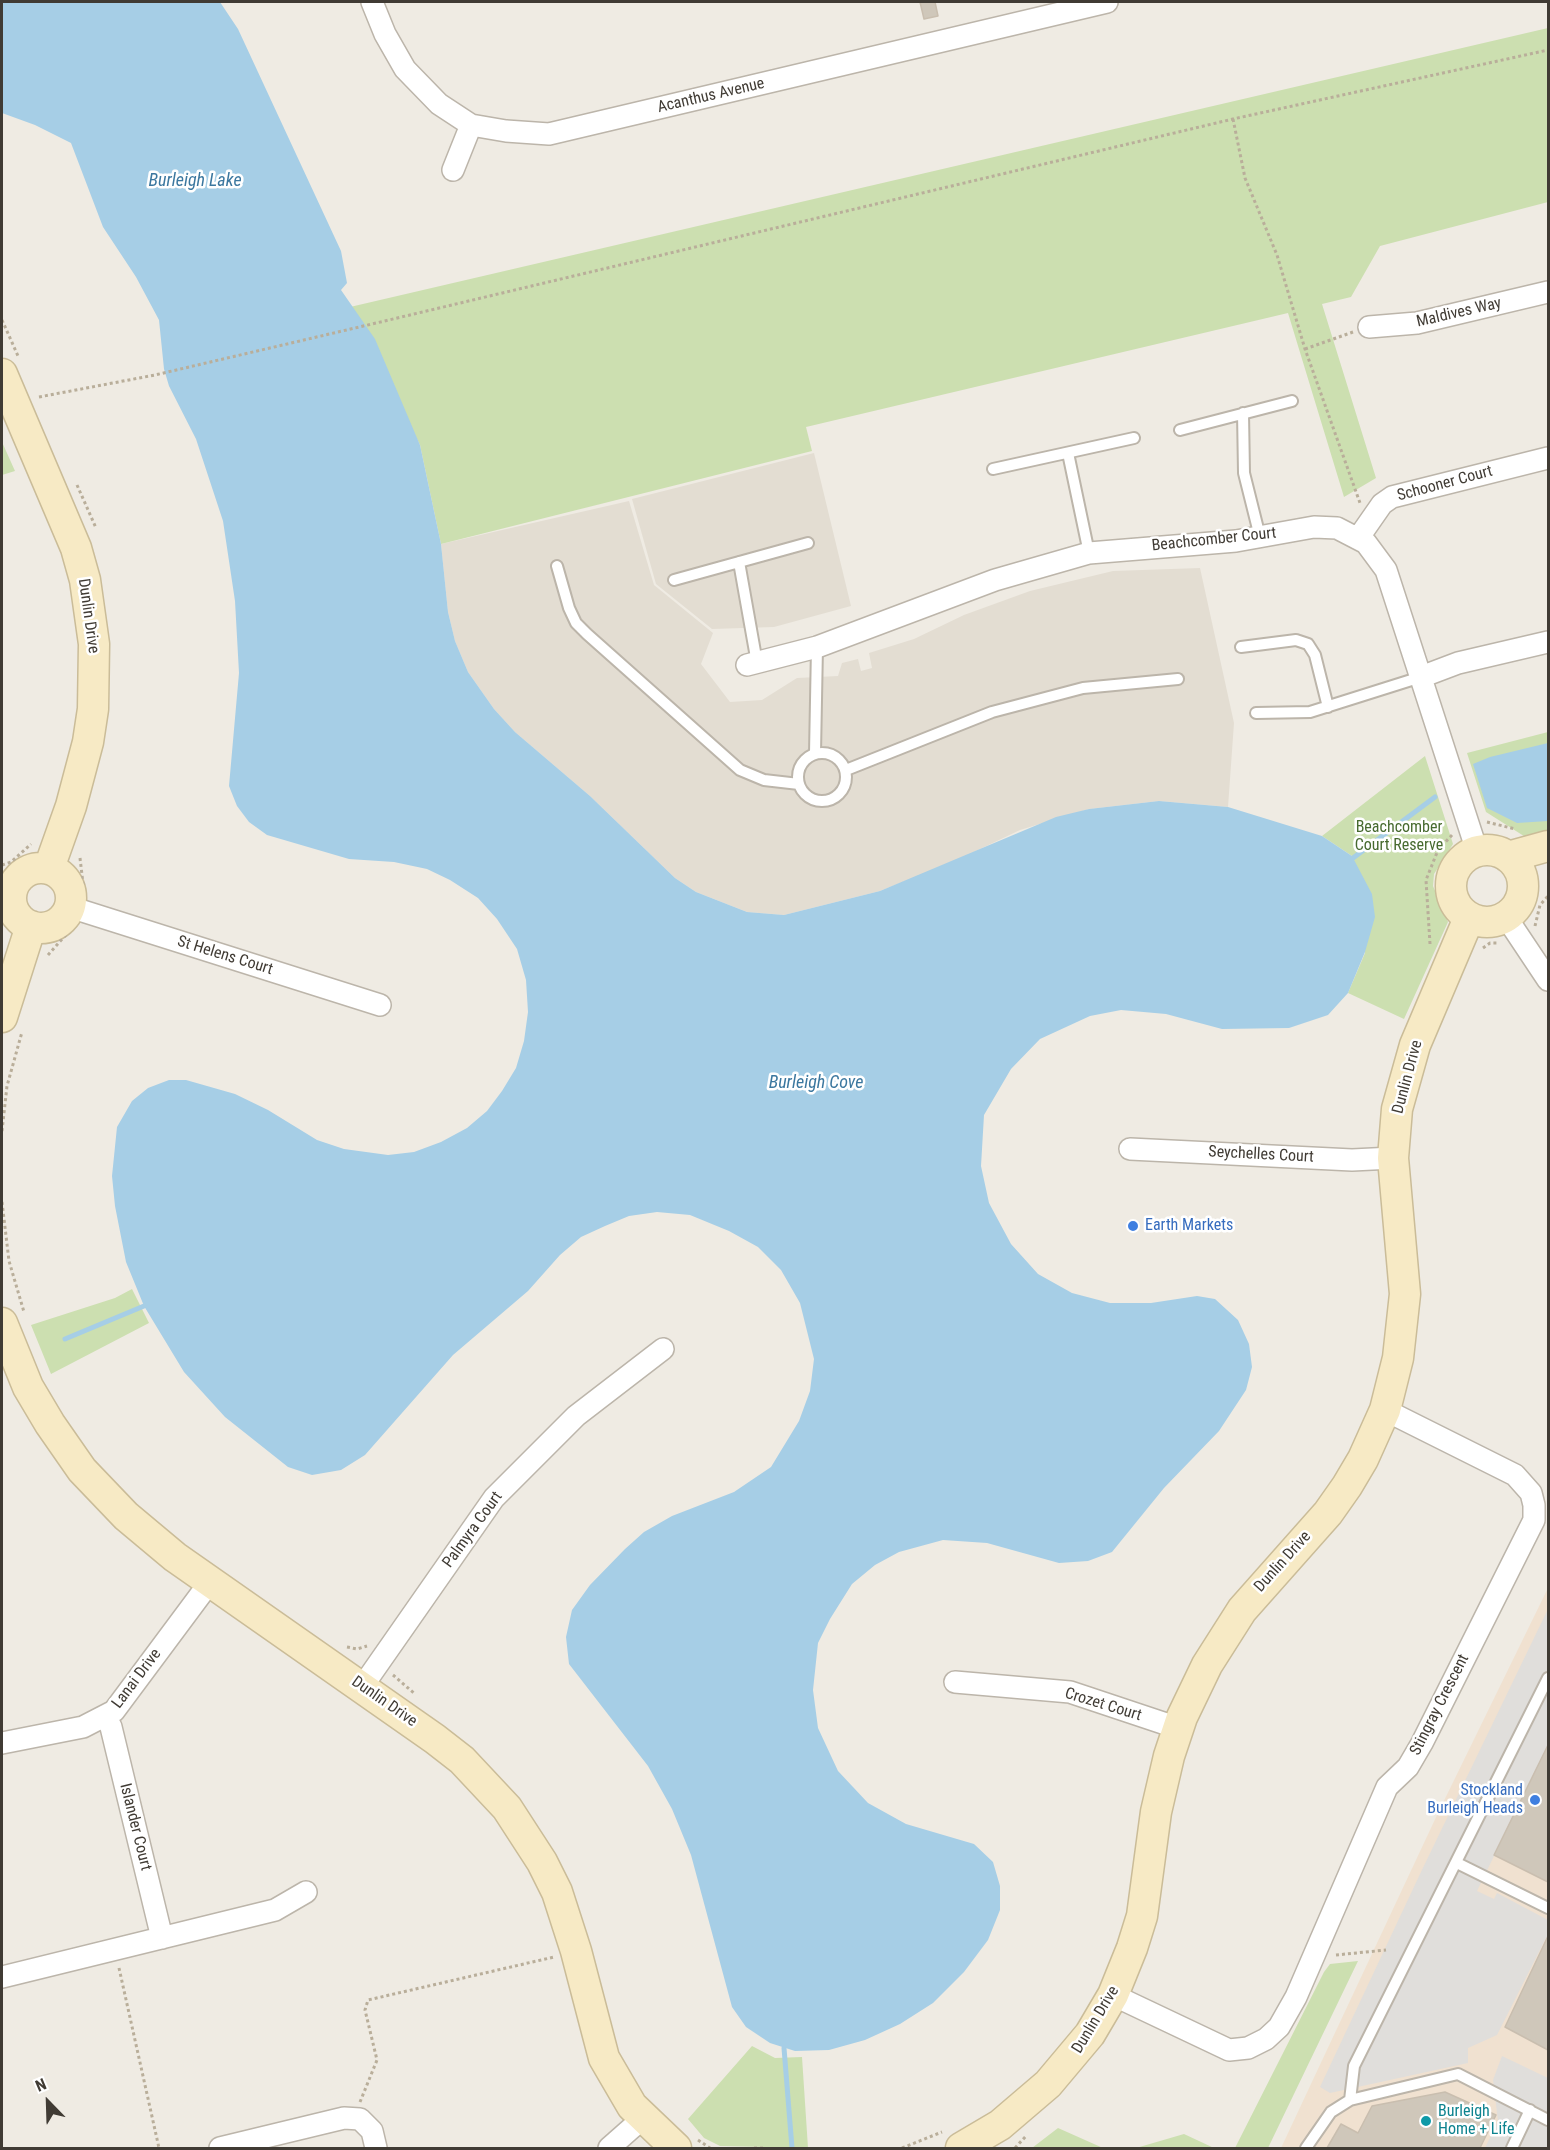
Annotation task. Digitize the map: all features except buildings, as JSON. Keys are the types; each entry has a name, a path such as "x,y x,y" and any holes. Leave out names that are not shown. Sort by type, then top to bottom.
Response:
{"street":[{"name":"Acanthus Avenue","path":"372,2 385,34 405,69 439,104 471,125 506,132 549,134 1107,2"},
{"path":"453,170 471,125"},
{"name":"Maldives Way","path":"1369,327 1417,323 1548,292"},
{"name":"Dunlin Drive","path":"2,374 76,548 85,580 94,644 93,709 88,742 71,806 49,868"},
{"name":"Schooner Court","path":"1359,537 1373,517 1392,497 1548,458"},
{"name":"Beachcomber Court","path":"752,664 817,647 995,580 1089,552 1236,541 1326,526 1337,528 1359,537 1373,550 1386,570 1471,833"},
{"path":"1420,677 1458,663 1548,642"},
{"path":"1504,930 1519,903 1540,886 1508,857 1471,833 1450,882 1454,903 1469,918 1488,922 1504,930 1548,980"},
{"path":"1508,857 1548,846"},
{"path":"49,868 65,879 70,888 73,916 66,916 50,927 31,926 16,915 5,879 31,869 49,868"},
{"name":"St Helens Court","path":"73,916 380,1005"},
{"name":"Dunlin Drive","path":"954,2139 1000,2125 1048,2084 1090,2034 1113,1995 1132,1948 1142,1916 1156,1812 1178,1728 1207,1665 1224,1637 1268,1578 1328,1513 1363,1459 1385,1410 1398,1359 1405,1294 1392,1158 1397,1109 1415,1045 1469,918"},
{"path":"13,1021 31,926"},
{"name":"Seychelles Court","path":"1130,1149 1352,1160 1392,1158"},
{"name":"Dunlin Drive","path":"14,1321 28,1387 82,1470 150,1539 362,1687 462,1760 485,1783 526,1835 556,1892 568,1923 604,2058 619,2087 643,2118 676,2148"},
{"name":"Palmyra Court","path":"362,1687 494,1498 576,1416 663,1349"},
{"name":"Stingray Crescent","path":"1113,1995 1229,2050 1248,2048 1266,2039 1279,2027 1296,1997 1387,1787 1408,1767 1422,1743 1534,1520 1531,1493 1515,1474 1385,1410"},
{"name":"Lanai Drive","path":"2,1743 83,1727 106,1717 126,1699 210,1582"},
{"name":"Crozet Court","path":"954,1682 1070,1692 1178,1728"},
{"name":"Islander Court","path":"106,1717 111,1727 162,1938"},
{"path":"2,1977 275,1910 306,1892"},
{"path":"220,2148 345,2118 360,2119 372,2131 376,2148"},
{"path":"609,2148 643,2118"}],"lane":[{"path":"1180,430 1292,401"},
{"path":"1243,412 1244,473 1260,537"},
{"path":"993,469 1134,438"},
{"path":"1068,453 1089,552"},
{"path":"674,580 808,543"},
{"path":"739,562 752,664"},
{"path":"557,566 568,608 576,623 587,634 741,770 764,780 799,784"},
{"path":"1240,647 1296,640 1308,644 1315,655 1328,707"},
{"path":"815,753 817,647"},
{"path":"1256,713 1294,713 1328,707 1420,677"},
{"path":"846,770 992,712 1083,688 1178,679"},
{"path":"815,753 831,754 843,763 846,770 845,787 840,794 825,801 809,797 799,784 799,769 803,762 815,753"},
{"path":"1350,2100 1354,2066 1548,1678"},
{"path":"1457,1863 1548,1908"},
{"path":"1306,2148 1331,2112 1350,2100 1458,2074 1548,2120"},
{"path":"1512,2148 1530,2110"}],"path":[{"path":"37,398 155,375 1233,119 1548,50"},
{"path":"1233,119 1245,178 1277,255 1305,349 1361,506 1373,517"},
{"path":"1305,349 1369,327"},
{"path":"1428,951 1431,941 1426,880 1438,850 1471,833 1524,828"},
{"path":"5,879 11,862 22,854 35,834"},
{"path":"1533,930 1540,886"},
{"path":"44,960 73,916"},
{"path":"1482,952 1504,930"},
{"path":"2,1131 13,1021"},
{"path":"2,1202 14,1321"},
{"path":"341,1642 349,1648 367,1646"},
{"path":"115,1949 159,2148"},
{"path":"1313,1958 1386,1950"},
{"path":"360,2119 360,2098 377,2060 365,2010 368,2000 554,1955 556,1965"},
{"path":"902,2148 954,2139"},
{"path":"754,2148 764,2148"}],"shaded area":[{"path":"814,453 851,606 774,627 712,629 656,584 632,499"},
{"path":"629,501 654,585 713,633 701,664 730,702 762,700 797,678 838,676 842,663 858,659 861,671 872,668 869,653 914,639 964,615 1030,591 1113,571 1200,568 1234,723 1228,807 1159,801 1089,809 1020,830 953,862 880,891 784,915 747,912 696,892 675,878 590,796 515,732 494,709 468,672 455,641 448,612 441,544"},
{"path":"1548,1588 1548,2148 1281,2148 1438,1813"},
{"path":"1548,1609 1548,1745 1477,1891 1494,1899 1497,1893 1548,1920 1548,1939 1546,1938 1497,2035 1468,2048 1468,2063 1330,2093 1320,2087"},
{"path":"1502,2056 1548,2078 1548,2148 1485,2148 1498,2121 1493,2080"}],"green space":[{"path":"1548,28 1548,202 1380,246 1351,297 1322,304 1376,478 1344,497 1288,313 806,427 812,451 441,544 420,445 350,307"},
{"path":"2,442 15,471 2,475"},
{"path":"1548,732 1548,834 1527,838 1486,812 1467,753"},
{"name":"Beachcomber Court Reserve","path":"1425,756 1453,844 1434,874 1433,886 1448,922 1404,1019 1348,993 1365,953 1352,856 1322,836"},
{"path":"132,1289 149,1323 51,1374 31,1325 115,1298"},
{"path":"1358,1961 1268,2148 1235,2148 1324,1972 1330,1964"},
{"path":"752,2046 775,2058 802,2057 808,2148 720,2146 704,2138 688,2119"},
{"path":"1058,2128 1103,2148 1032,2148"},
{"path":"1184,2134 1214,2148 1136,2148"}],"water":[{"name":"Burleigh Cove","path":"2,2 220,2 238,29 341,251 347,283 341,290 375,339 420,445 441,544 448,612 455,641 468,672 494,709 515,732 590,796 675,878 696,892 747,912 784,915 880,891 1056,817 1089,809 1159,801 1228,807 1322,836 1352,856 1372,894 1375,917 1365,952 1348,993 1328,1015 1289,1028 1222,1029 1166,1014 1121,1010 1090,1016 1040,1039 1011,1069 984,1115 981,1166 989,1203 1011,1244 1038,1274 1072,1293 1110,1303 1151,1303 1197,1296 1215,1299 1238,1320 1249,1344 1252,1367 1246,1390 1219,1431 1164,1488 1112,1552 1088,1561 1059,1563 987,1543 943,1540 899,1552 875,1565 852,1584 830,1619 818,1643 813,1690 818,1728 838,1771 868,1803 906,1824 974,1844 993,1862 1000,1886 1000,1910 988,1940 964,1972 933,2003 900,2024 865,2040 829,2050 795,2051 770,2043 746,2027 732,2007 691,1855 672,1809 648,1766 569,1664 566,1637 572,1610 590,1585 625,1549 644,1532 672,1516 734,1492 771,1467 799,1421 810,1391 814,1359 800,1303 781,1270 758,1247 729,1231 690,1215 657,1212 629,1216 605,1226 581,1237 560,1255 528,1291 453,1355 365,1455 341,1470 312,1475 288,1467 225,1417 184,1372 144,1306 126,1262 115,1206 112,1176 117,1127 132,1101 148,1088 169,1080 186,1080 235,1094 268,1110 317,1140 344,1149 388,1155 414,1152 441,1142 467,1128 487,1111 502,1091 516,1068 524,1041 528,1012 526,980 517,949 497,919 478,898 450,880 427,869 394,862 349,859 267,835 249,822 237,806 229,786 239,673 235,601 223,521 196,439 169,386 164,369 159,320 136,277 103,227 71,143 35,125 2,113"},
{"path":"1548,743 1548,821 1517,823 1487,808 1473,764 1490,757"}],"waterway":[{"path":"1353,858 1435,797"},
{"path":"65,1339 144,1306"},
{"path":"784,2048 792,2148"}],"place":[{"name":"Earth Markets","path":"1133,1226"},
{"name":"Stockland Burleigh Heads","path":"1535,1800"},
{"name":"Burleigh Home + Life","path":"1426,2121"}],"water label":[{"name":"Burleigh Lake","path":"195,181"}]}
